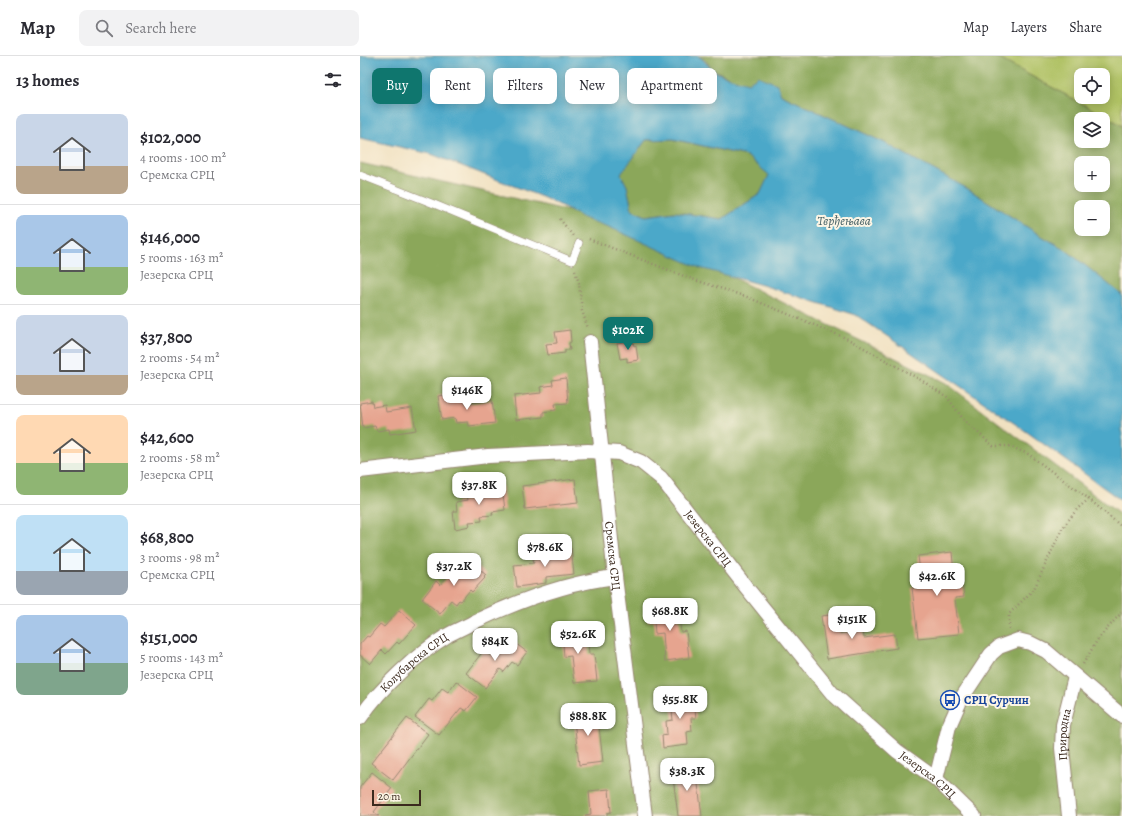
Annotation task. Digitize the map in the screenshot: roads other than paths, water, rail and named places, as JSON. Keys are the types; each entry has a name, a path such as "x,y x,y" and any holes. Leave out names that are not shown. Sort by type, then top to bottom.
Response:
{"street":[{"name":"Сремска СРЦ","path":"590,342 615,577 645,816"},
{"name":"Језерска СРЦ","path":"360,471 488,456 542,452 601,451 619,453 641,462 661,478 746,587 832,693 897,751 936,778 974,816"},
{"name":"Колубарска СРЦ","path":"360,718 388,684 421,655 448,635 496,611 534,596 591,580 615,577"},
{"path":"936,778 949,726 961,699 991,654 999,646 1018,640 1030,643 1046,651 1122,716"},
{"name":"Природна","path":"1069,816 1062,748 1063,725 1075,677"}],"lane":[{"path":"360,175 572,261 579,243"}],"water":[{"name":"Тврђењава","path":"360,56 698,56 711,68 627,68 627,104 717,104 717,72 748,83 758,76 777,84 781,95 883,142 968,189 1038,234 1066,250 1122,295 1122,501 1027,432 856,315 762,285 700,268 609,227 583,218 542,197 431,154 360,138","holes":["673,139 747,156 769,175 760,194 722,219 675,212 646,216 632,210 627,186 621,174 646,140"]}],"place":[{"name":"СРЦ Сурчин","path":"950,700"}]}
